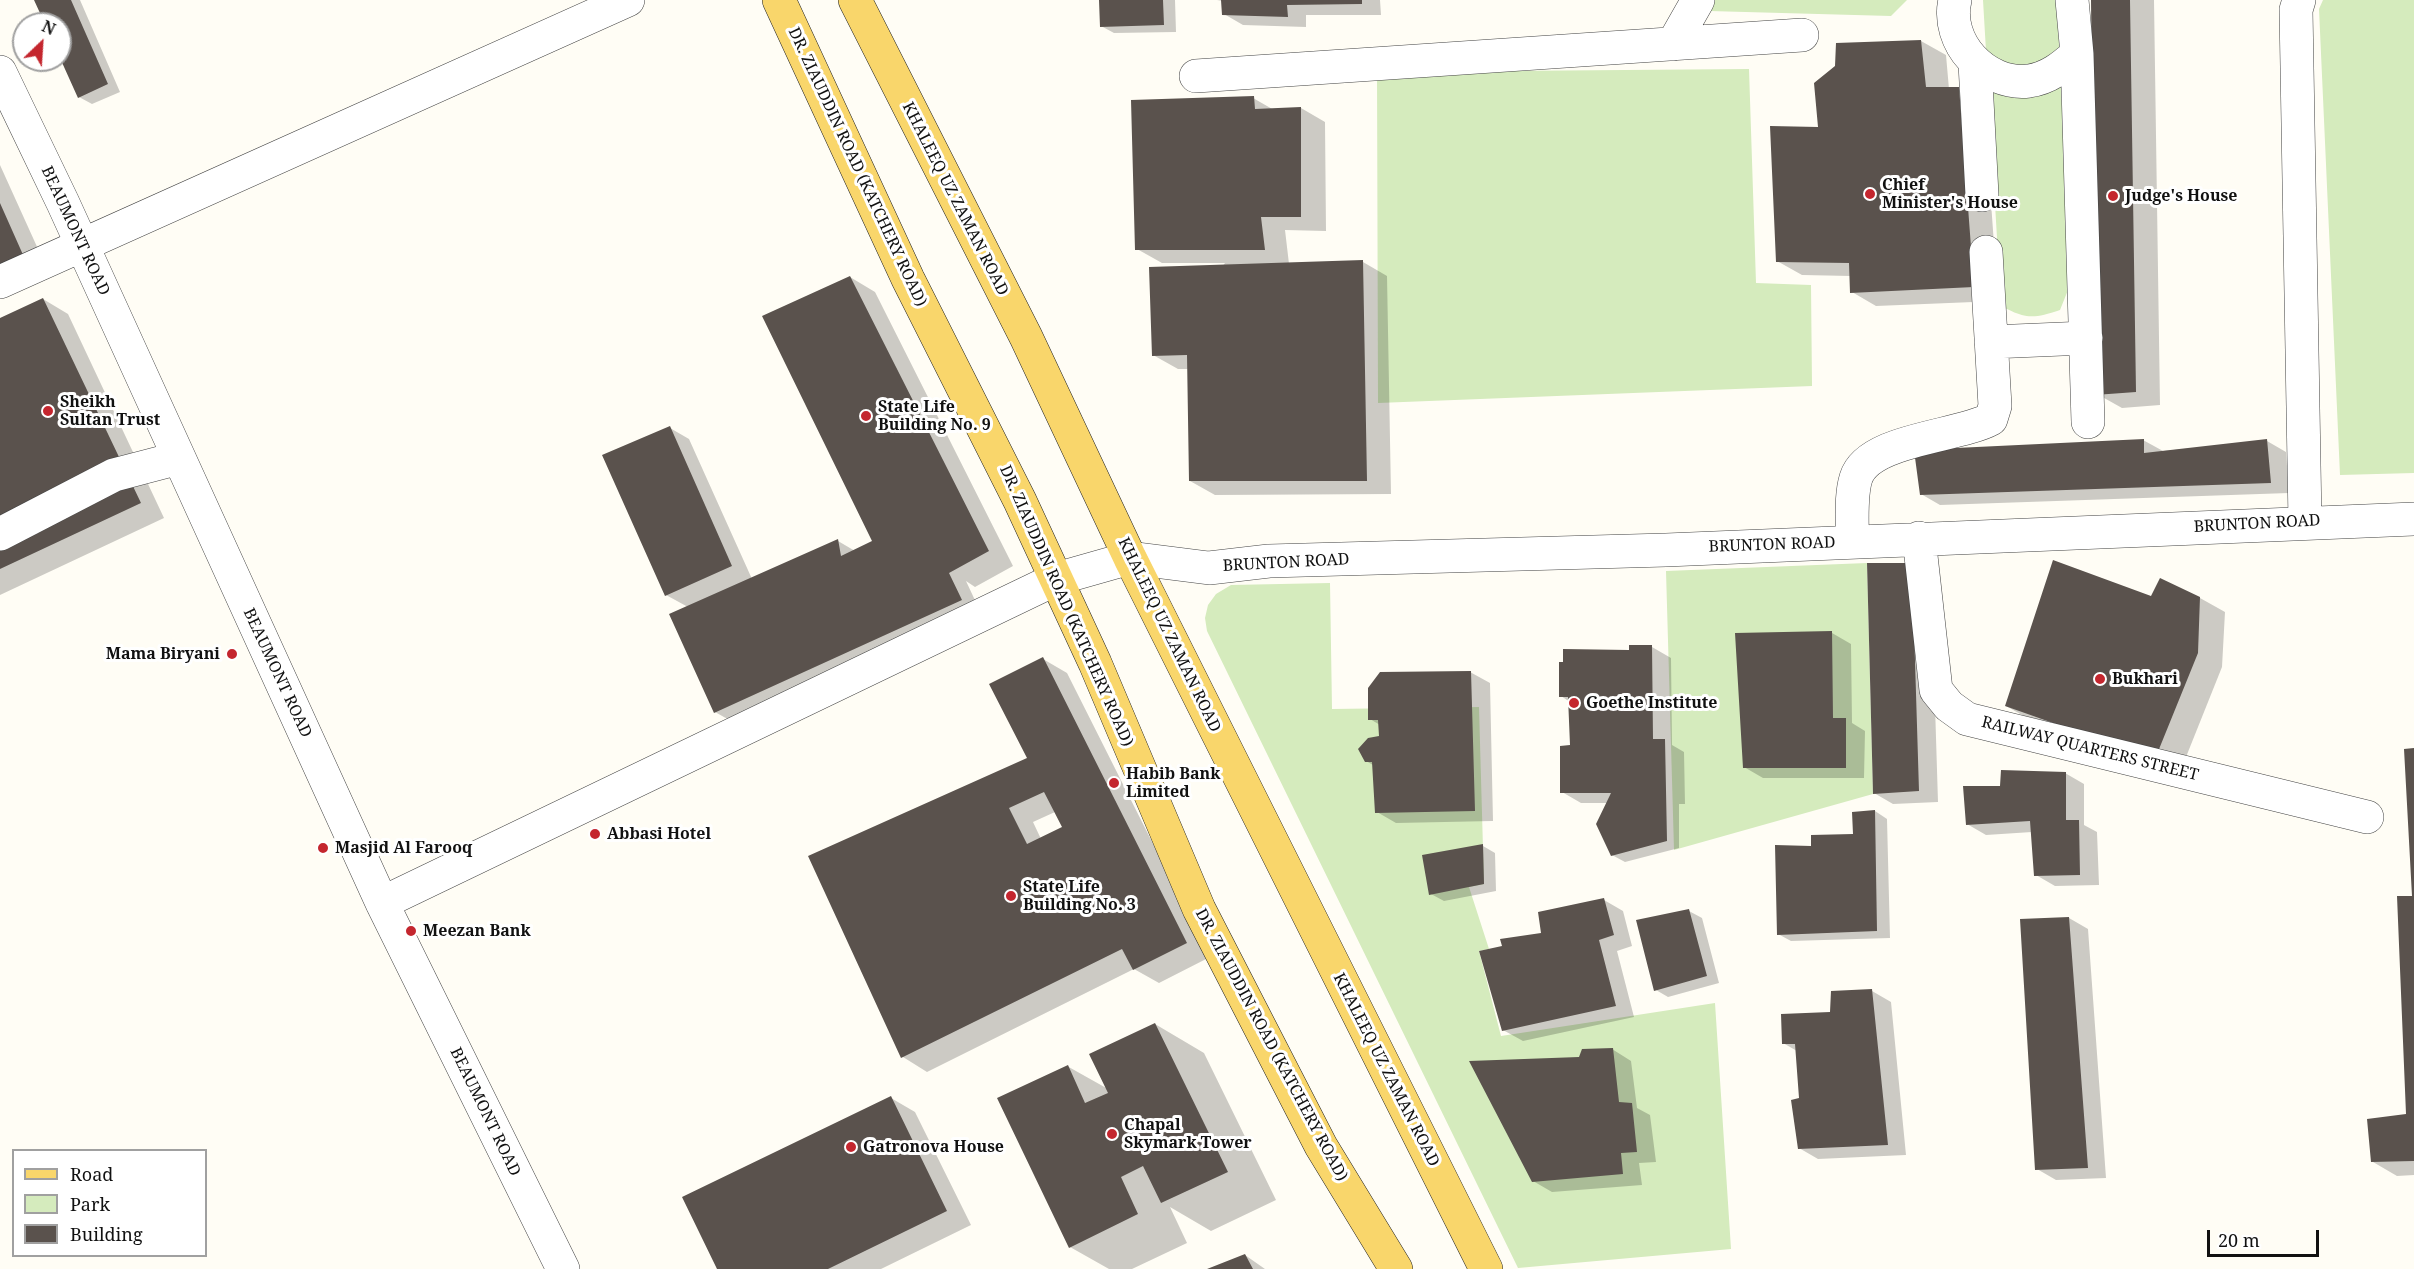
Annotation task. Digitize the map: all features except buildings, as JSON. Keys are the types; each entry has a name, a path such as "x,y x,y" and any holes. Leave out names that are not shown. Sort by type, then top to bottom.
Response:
{"main road":[{"name":"DR. ZIAUDDIN ROAD (KATCHERY ROAD)","path":"779,0 908,279 1020,501 1095,663 1199,909 1321,1146 1396,1269"},
{"name":"KHALEEQ UZ ZAMAN ROAD","path":"855,0 1026,337 1130,558 1486,1269"}],"street":[{"path":"0,282 628,0"},
{"path":"1673,44 1698,0"},
{"path":"1955,0 1952,11 1958,40 1975,63 1999,78 2028,81 2056,73 2077,54"},
{"path":"2072,0 2077,54 2088,422"},
{"path":"2299,0 2296,10 2305,521"},
{"path":"1196,76 1802,35"},
{"path":"1975,63 1982,195"},
{"name":"BEAUMONT ROAD","path":"0,72 82,245 382,903 563,1269"},
{"path":"1852,542 1856,478 1870,458 1900,445 1978,426 1991,419 1995,406 1986,252"},
{"path":"1991,342 2086,338"},
{"path":"0,534 114,475 179,458"},
{"name":"BRUNTON ROAD","path":"1130,558 1209,568 1269,561 1852,542 2305,521 2414,519"},
{"name":"RAILWAY QUARTERS STREET","path":"1919,538 1936,690 1949,706 1967,719 2367,816"},
{"path":"382,903 1056,579 1130,558"}],"green space":[{"path":"1713,0 1907,0 1891,16 1709,11"},
{"path":"1983,0 2057,0 2070,285 2060,310 2043,315 2024,315 2001,306"},
{"path":"2323,0 2414,0 2414,473 2340,475 2319,9"},
{"path":"1749,69 1756,283 1811,285 1812,386 1378,403 1377,72"},
{"path":"1867,563 1873,794 1674,850 1666,571"},
{"path":"1330,583 1332,709 1479,707 1484,884 1469,887 1489,949 1479,951 1501,1036 1715,1003 1731,1249 1518,1268 1207,631 1205,618 1208,605 1216,594 1231,585"}],"place":[{"name":"Chief Minister's House","path":"1870,194"},
{"name":"Judge's House","path":"2113,196"},
{"name":"Sheikh Sultan Trust","path":"48,411"},
{"name":"State Life Building No. 9","path":"866,416"},
{"name":"Mama Biryani","path":"232,654"},
{"name":"Bukhari","path":"2100,679"},
{"name":"Goethe Institute","path":"1574,703"},
{"name":"Habib Bank Limited","path":"1114,783"},
{"name":"Abbasi Hotel","path":"595,834"},
{"name":"Masjid Al Farooq","path":"323,848"},
{"name":"State Life Building No. 3","path":"1011,896"},
{"name":"Meezan Bank","path":"411,931"},
{"name":"Chapal Skymark Tower","path":"1112,1134"},
{"name":"Gatronova House","path":"851,1147"}]}
